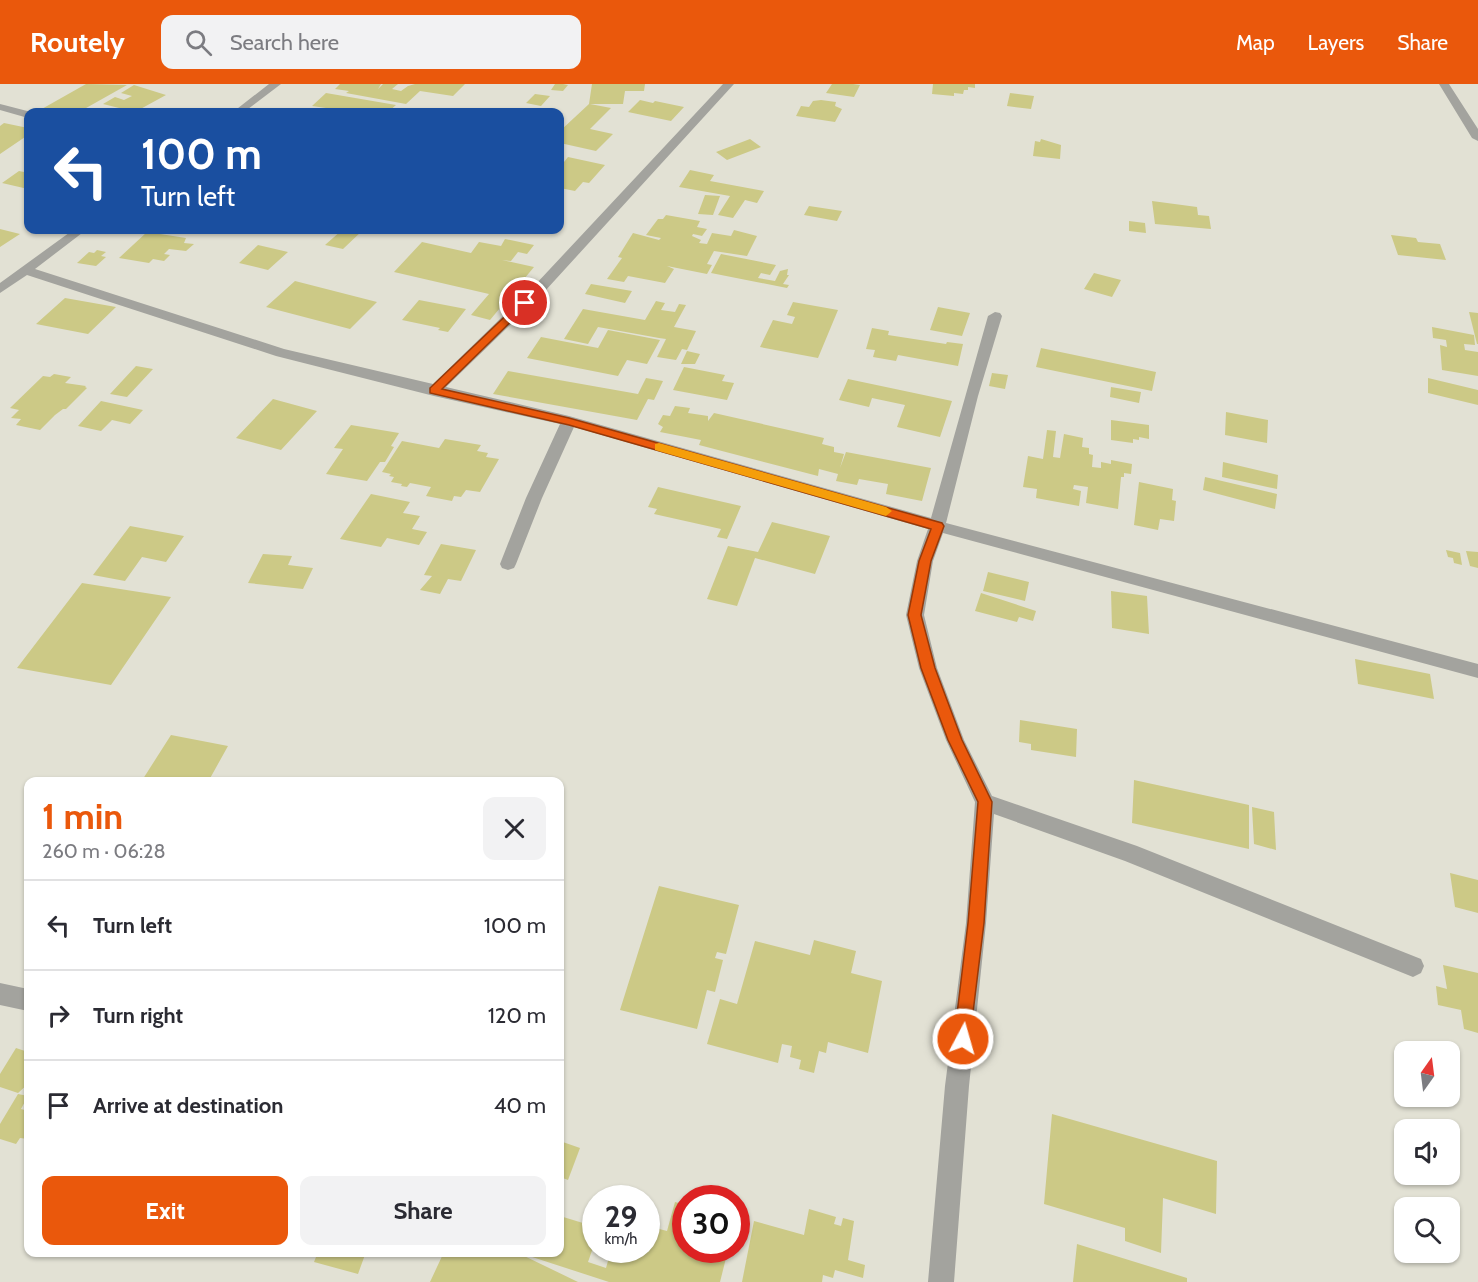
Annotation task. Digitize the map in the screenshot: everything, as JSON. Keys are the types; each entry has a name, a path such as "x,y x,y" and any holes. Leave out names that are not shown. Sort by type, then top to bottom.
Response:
{"street":[{"path":"243,108 276,84"},
{"path":"434,391 540,288 729,84"},
{"path":"1444,84 1478,138"},
{"path":"0,107 24,114"},
{"path":"0,289 74,234"},
{"path":"24,270 281,353 434,391 569,421 938,526 1478,671"},
{"path":"941,1282 957,1086 976,923 985,802 955,740 932,678 915,615 925,561 938,526 971,396 995,316"},
{"path":"508,564 534,498 569,421"},
{"path":"985,802 1130,853 1413,966"},
{"path":"0,994 24,999"}],"building":[{"path":"86,84 127,85 86,108 44,108"},
{"path":"340,84 381,84 378,89 383,84 398,84 392,89 401,91 415,84 465,84 453,96 420,91 406,104 335,89"},
{"path":"555,84 568,85 563,91 551,90"},
{"path":"592,84 645,84 644,91 625,91 623,104 590,104 611,108 590,129 613,134 596,151 564,144 564,127 589,104"},
{"path":"832,84 860,85 854,97 826,93"},
{"path":"933,84 975,84 975,88 968,87 963,94 954,93 954,96 932,94"},
{"path":"134,85 166,95 142,108 119,108 103,104 115,97 124,100 132,96 121,93"},
{"path":"326,93 396,105 393,108 312,106"},
{"path":"1010,93 1034,96 1031,109 1007,106"},
{"path":"535,94 550,96 541,106 526,103"},
{"path":"640,100 684,107 671,121 628,112"},
{"path":"813,101 836,102 835,106 842,109 835,122 796,116 801,106 809,107"},
{"path":"4,123 24,127 24,138 0,154 0,126"},
{"path":"750,139 761,147 727,160 716,152"},
{"path":"1041,139 1061,145 1060,159 1033,156 1035,141 1040,142"},
{"path":"568,157 605,165 589,183 583,182 575,191 564,189 564,162"},
{"path":"690,170 714,175 710,181 764,191 757,203 745,200 733,218 718,215 730,196 679,187"},
{"path":"19,171 24,172 24,188 2,183"},
{"path":"705,195 720,196 713,215 698,214"},
{"path":"1152,201 1197,207 1198,215 1209,216 1211,229 1155,224"},
{"path":"809,206 842,211 837,221 804,215"},
{"path":"666,215 700,221 697,227 707,229 702,236 693,234 692,236 701,240 699,243 707,244 712,233 731,236 734,230 757,236 747,256 714,251 707,264 712,265 707,274 667,266 674,269 665,283 628,276 624,282 607,279 622,258 618,257 633,233 659,240 661,238 646,235 658,219 663,219"},
{"path":"1129,221 1145,223 1146,233 1129,231"},
{"path":"0,229 20,234 0,247"},
{"path":"145,234 186,238 184,243 194,244 186,251 169,249 164,254 170,255 164,261 153,259 149,263 119,258"},
{"path":"337,234 359,234 343,249 325,245"},
{"path":"1391,235 1416,238 1418,242 1440,244 1446,260 1398,255"},
{"path":"505,239 534,245 527,254 518,252 511,261 502,260 534,267 490,320 471,315 489,294 394,272 422,242 471,253 479,242 501,246"},
{"path":"258,245 288,252 268,270 239,263"},
{"path":"97,250 106,252 101,256 106,257 96,266 77,263 89,252 94,253"},
{"path":"721,254 776,265 770,275 761,273 758,278 775,281 780,271 788,269 787,275 789,275 783,284 789,285 787,288 711,273"},
{"path":"1094,273 1121,280 1112,297 1084,289"},
{"path":"295,281 377,302 350,329 266,307"},
{"path":"591,284 632,291 625,303 585,294"},
{"path":"65,298 116,307 88,334 36,324"},
{"path":"419,300 466,309 448,332 438,330 440,328 402,320"},
{"path":"656,301 665,303 661,310 675,312 679,304 686,305 674,327 696,331 687,350 682,349 676,360 657,357 666,339 598,327 588,344 564,339 583,309 645,320"},
{"path":"793,302 838,310 818,358 760,347 773,320 792,324 795,317 787,315"},
{"path":"938,307 970,313 962,336 930,330"},
{"path":"1469,312 1478,313 1478,344 1477,344"},
{"path":"1432,327 1474,335 1475,345 1464,344 1465,350 1478,352 1478,376 1442,370 1440,345 1447,347 1446,340 1433,338"},
{"path":"872,328 889,331 888,335 946,344 947,342 963,344 958,366 898,355 896,361 873,357 875,350 866,349"},
{"path":"608,330 660,340 647,364 627,360 618,376 527,358 541,337 598,348"},
{"path":"1041,348 1156,372 1152,391 1036,367"},
{"path":"687,351 700,354 695,364 681,364"},
{"path":"136,366 153,369 127,397 110,394"},
{"path":"684,367 725,375 722,381 734,383 727,400 673,390"},
{"path":"508,371 638,394 646,378 663,381 654,400 648,399 637,420 493,394"},
{"path":"992,373 1008,375 1005,389 989,386"},
{"path":"54,374 71,377 65,383 87,388 40,430 16,425 21,419 11,418 19,410 10,408 43,376 50,377"},
{"path":"1428,378 1478,390 1478,405 1428,393"},
{"path":"848,379 952,401 940,437 897,427 905,405 872,398 869,407 839,400"},
{"path":"1111,387 1141,392 1139,403 1110,397"},
{"path":"273,399 317,411 281,450 236,438"},
{"path":"101,401 143,410 130,424 112,420 101,431 78,426"},
{"path":"675,406 690,408 688,413 708,416 708,421 714,413 824,438 822,444 834,447 834,452 844,454 840,468 846,452 931,468 922,501 886,494 888,484 859,479 857,485 836,481 838,474 819,469 818,476 699,445 701,440 660,432 663,427 658,424 663,415 670,416"},
{"path":"1226,412 1268,420 1267,443 1225,435"},
{"path":"1111,420 1149,425 1149,439 1139,437 1139,440 1133,439 1133,443 1111,440"},
{"path":"351,425 399,433 385,462 380,462 367,481 326,474 343,449 334,448"},
{"path":"1047,430 1056,431 1053,457 1060,458 1064,434 1083,438 1082,447 1089,448 1089,454 1093,455 1092,467 1101,468 1101,462 1111,464 1111,460 1132,464 1131,474 1124,473 1124,477 1121,477 1118,509 1086,503 1088,487 1074,485 1073,489 1081,491 1079,506 1036,498 1037,489 1023,487 1028,456 1043,459"},
{"path":"445,439 481,445 477,451 488,453 486,457 499,459 480,492 466,490 461,497 454,496 452,501 426,496 431,487 410,483 407,487 401,486 402,484 391,482 394,477 389,476 391,474 382,472 402,441 439,448"},
{"path":"1223,462 1278,475 1277,489 1222,477"},
{"path":"1205,477 1277,494 1275,509 1203,490"},
{"path":"1139,482 1173,489 1172,500 1176,501 1174,521 1160,519 1158,530 1134,525"},
{"path":"658,487 741,506 727,539 717,537 721,529 654,514 657,509 648,507"},
{"path":"371,494 410,502 403,513 420,516 412,529 427,532 419,545 387,538 381,547 340,539"},
{"path":"772,522 830,536 815,574 755,558 737,606 707,599 728,546 758,552"},
{"path":"130,526 184,536 166,562 142,557 125,581 93,575"},
{"path":"441,544 476,550 461,581 448,579 440,594 420,590 432,576 424,575"},
{"path":"1446,550 1460,553 1462,565 1454,563 1453,558 1448,557"},
{"path":"1466,551 1478,552 1478,568 1470,566"},
{"path":"263,554 292,556 288,565 313,568 303,589 248,583"},
{"path":"988,572 1029,582 1025,601 983,591"},
{"path":"82,583 171,597 111,685 17,668"},
{"path":"1111,591 1147,596 1149,634 1112,628"},
{"path":"981,593 1036,611 1033,621 1019,617 1017,622 975,611"},
{"path":"1355,659 1430,674 1434,699 1358,684"},
{"path":"1020,720 1077,729 1076,757 1031,750 1031,744 1019,742"},
{"path":"171,735 228,746 211,777 144,777"},
{"path":"1134,780 1249,805 1249,849 1132,823"},
{"path":"1252,807 1274,812 1276,850 1254,844"},
{"path":"1450,873 1478,880 1478,913 1455,907"},
{"path":"659,886 739,905 726,954 717,952 715,958 723,960 715,992 707,990 697,1029 620,1010"},
{"path":"814,940 856,951 851,973 882,981 868,1053 828,1042 826,1053 819,1051 814,1073 799,1069 801,1060 790,1057 792,1046 782,1044 778,1063 707,1044 720,999 737,1004 755,941 810,955"},
{"path":"1443,965 1478,973 1478,1033 1464,1029 1461,1010 1438,1005 1436,986 1447,989"},
{"path":"16,1048 24,1051 24,1088 18,1093 0,1087 0,1074"},
{"path":"18,1094 24,1095 21,1109 24,1110 24,1138 20,1138 16,1144 0,1139 0,1124"},
{"path":"1052,1114 1217,1161 1216,1214 1163,1198 1161,1253 1125,1241 1125,1228 1044,1204"},
{"path":"564,1142 580,1148 568,1180 564,1178"},
{"path":"809,1209 836,1217 834,1224 841,1226 843,1218 854,1221 848,1260 865,1265 863,1278 835,1270 833,1278 823,1275 822,1282 742,1282 746,1263 750,1263 750,1241 754,1221 804,1235"},
{"path":"672,1213 672,1263 725,1263 720,1282 609,1282 532,1257 564,1257 564,1217 582,1223 582,1263 591,1263 606,1268 607,1263 660,1263 660,1229 667,1231"},
{"path":"1077,1244 1187,1278 1187,1282 1073,1282"},
{"path":"316,1257 364,1257 358,1274 314,1262"},
{"path":"442,1257 526,1257 578,1282 430,1282"}],"slow traffic":[{"path":"659,447 886,511"}],"route":[{"path":"525,303 434,391 569,421 938,526 925,561 915,615 928,668 955,740 985,802 976,923 963,1039"}]}
